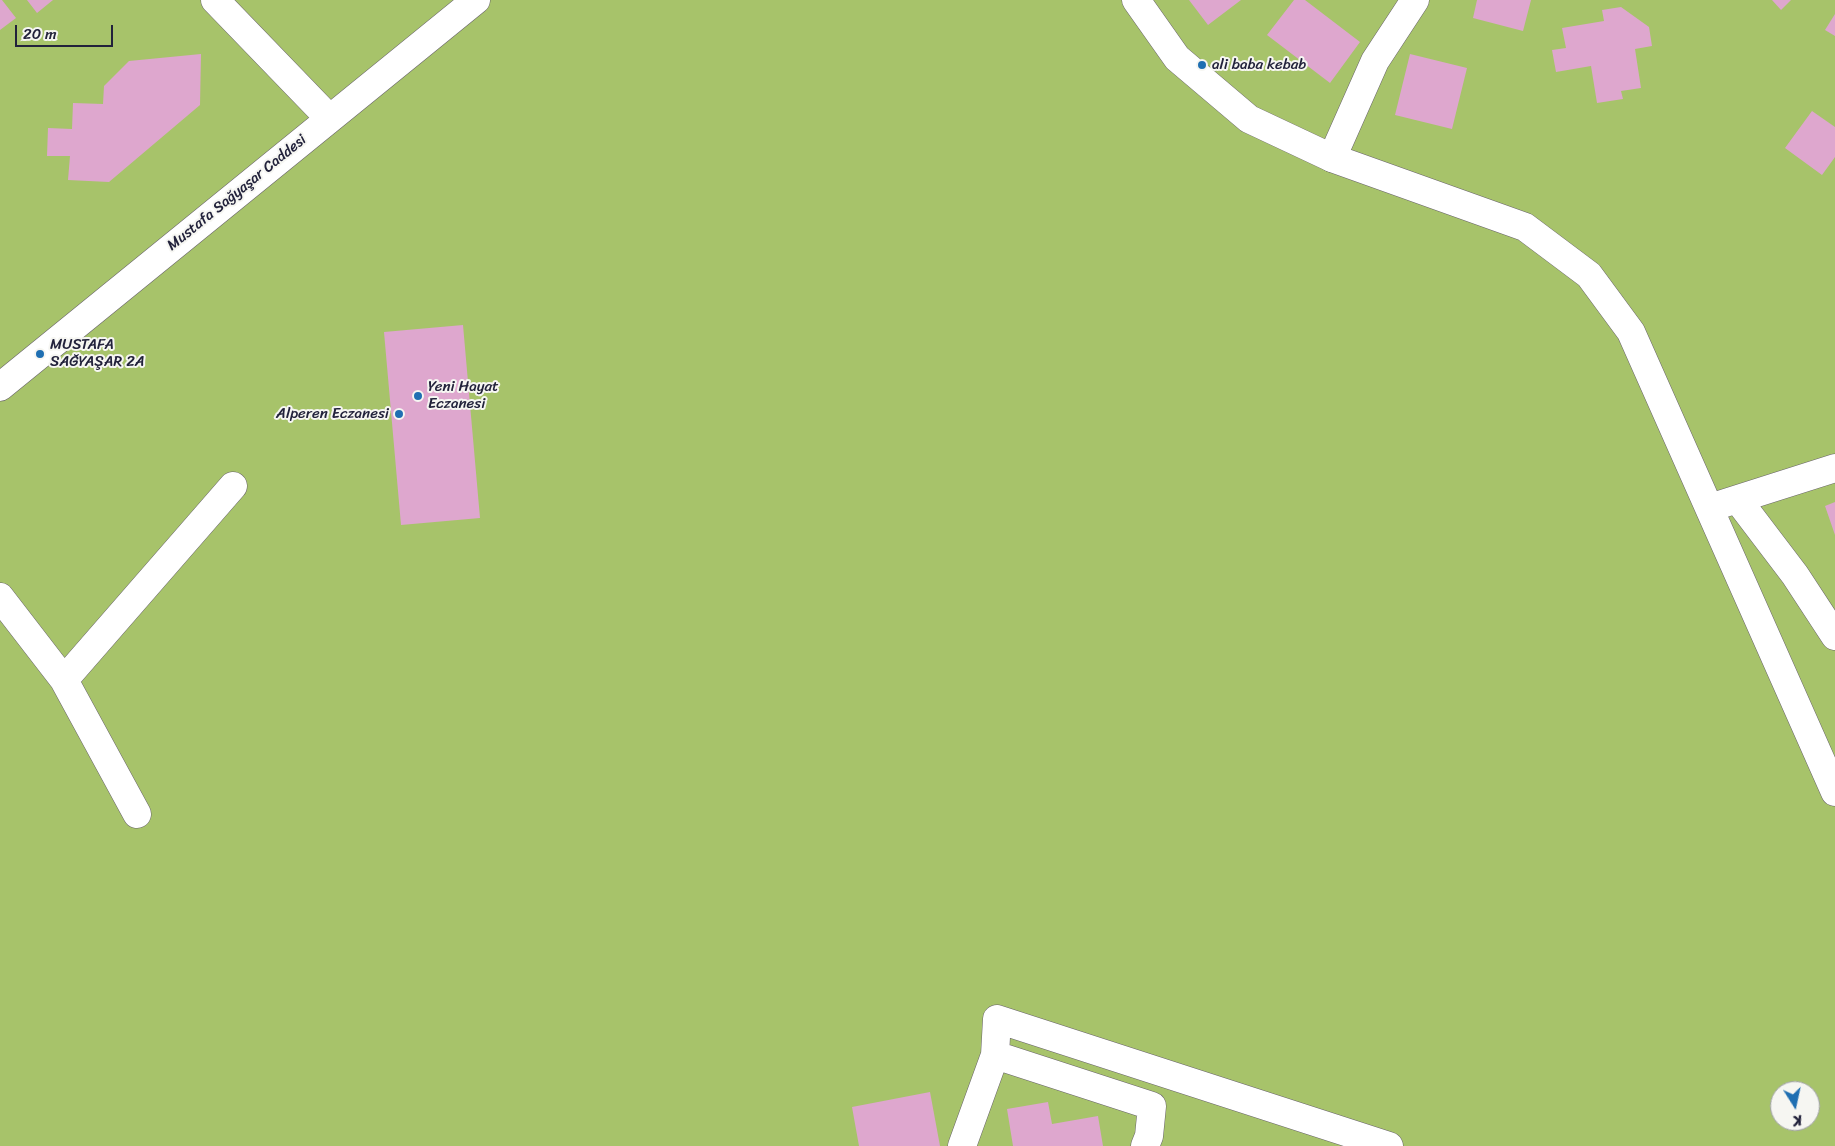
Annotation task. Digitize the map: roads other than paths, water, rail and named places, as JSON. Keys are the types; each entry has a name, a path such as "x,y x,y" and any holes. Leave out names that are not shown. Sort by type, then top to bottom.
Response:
{"street":[{"path":"215,0 329,118"},
{"name":"Mustafa Sağyaşar Caddesi","path":"0,386 476,0"},
{"path":"1136,0 1177,58 1248,118 1332,158 1524,227 1589,275 1631,332 1835,792"},
{"path":"1332,158 1375,61 1415,0"},
{"path":"1710,508 1835,468"},
{"path":"64,680 232,486"},
{"path":"1738,500 1795,575 1835,636"},
{"path":"0,597 64,680 137,814"},
{"path":"962,1146 995,1055 997,1019 1389,1146"},
{"path":"995,1055 1152,1106 1149,1136 1145,1146"}],"place":[{"name":"ali baba kebab","path":"1202,65"},
{"name":"MUSTAFA SAĞYAŞAR 2A","path":"40,354"},
{"name":"Yeni Hayat Eczanesi","path":"418,396"},
{"name":"Alperen Eczanesi","path":"399,414"}]}
